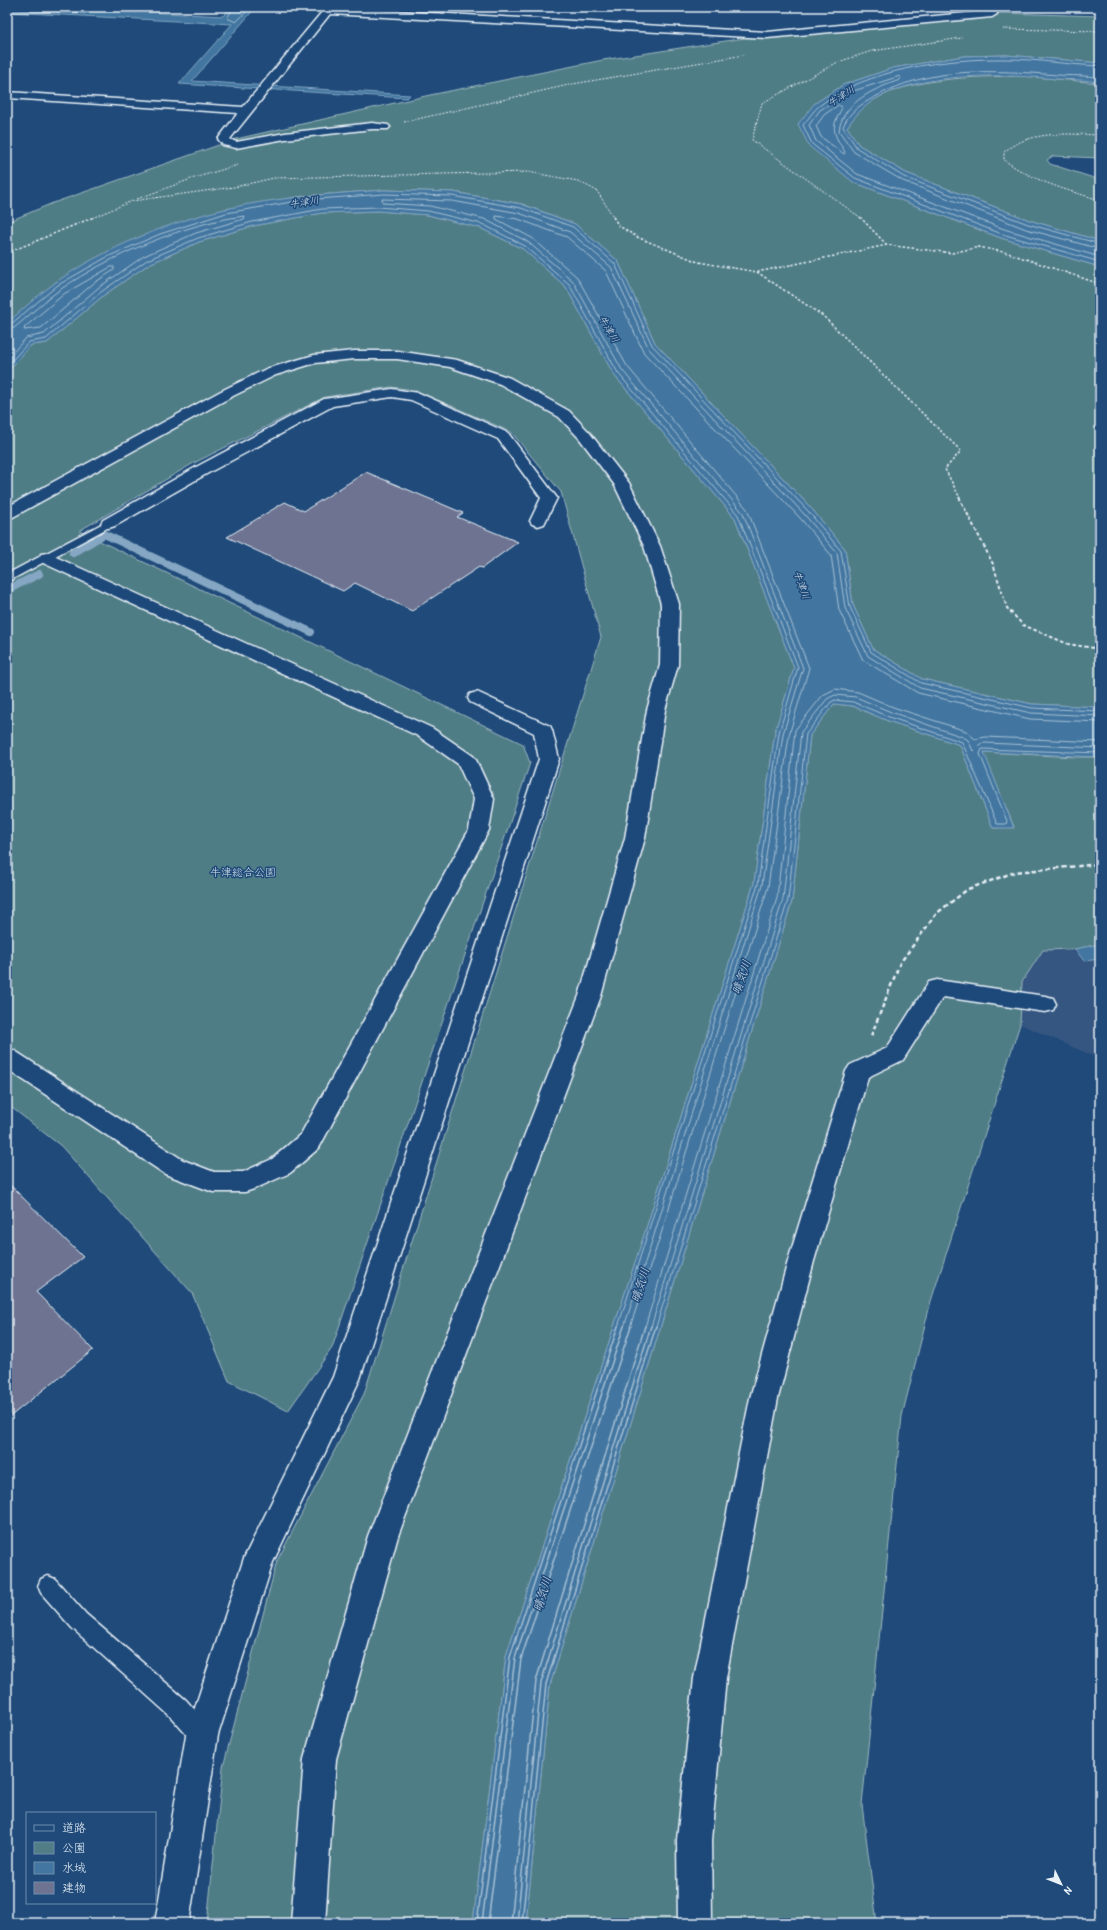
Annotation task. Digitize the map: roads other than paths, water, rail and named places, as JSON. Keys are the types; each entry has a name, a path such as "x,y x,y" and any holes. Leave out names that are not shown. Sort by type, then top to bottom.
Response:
{"street":[{"path":"384,127 372,126 284,136 236,145 227,143 224,139 246,110 330,9 767,35 992,14 991,7"},
{"path":"7,95 246,110"},
{"path":"7,514 212,401 271,372 314,360 354,355 397,355 452,363 505,381 564,414 584,435 622,483 652,546 670,604 669,665 656,710 635,838 590,996 383,1536 320,1759 308,1923"},
{"path":"109,523 204,469 329,402 392,393 414,396 503,436 549,498 538,521"},
{"path":"7,1056 174,1167 212,1182 245,1182 281,1166 310,1141 479,830 484,799 466,760 425,732 47,558"},
{"path":"172,1923 202,1735 259,1558 346,1379 549,759 543,730 477,698"},
{"path":"695,1923 694,1840 710,1678 764,1398 801,1261 858,1071 895,1054 937,988 1045,1004"}],"lane":[{"path":"7,579 109,523"},
{"path":"48,1586 79,1621 178,1708 202,1735"}],"water":[{"path":"7,7 55,7 223,16 231,7 256,7 192,81 410,95 407,98 179,84 232,24 7,12"},
{"name":"牛津川","path":"1006,55 1100,63 1100,83 1079,80 1014,76 968,76 924,82 883,95 872,101 847,127 859,145 906,173 1029,220 1100,241 1100,267 1001,238 853,182 809,146 798,124 814,104 843,85 893,68 964,56"},
{"path":"384,190 453,192 521,204 575,224 618,261 655,343 811,508 845,549 853,605 873,649 922,679 1032,704 1100,707 1100,757 984,752 1014,828 993,828 960,745 888,721 853,706 834,704 810,735 792,901 550,1685 526,1923 473,1923 506,1656 646,1229 754,883 775,732 794,668 735,518 614,375 566,287 523,249 480,228 428,215 378,211 322,213 253,226 199,242 149,264 104,295 47,343 31,345 7,372 7,323 56,282 94,258 159,229 225,209 284,199"},
{"path":"1100,944 1100,959 1084,961 1075,949"}],"waterway":[{"path":"73,553 104,534 311,632"},
{"path":"7,590 39,574"}],"park label":[{"name":"牛津総合公園","path":"243,872"}],"water label":[{"name":"晴気川","path":"741,977"},
{"name":"晴気川","path":"640,1285"},
{"name":"晴気川","path":"542,1594"}]}
